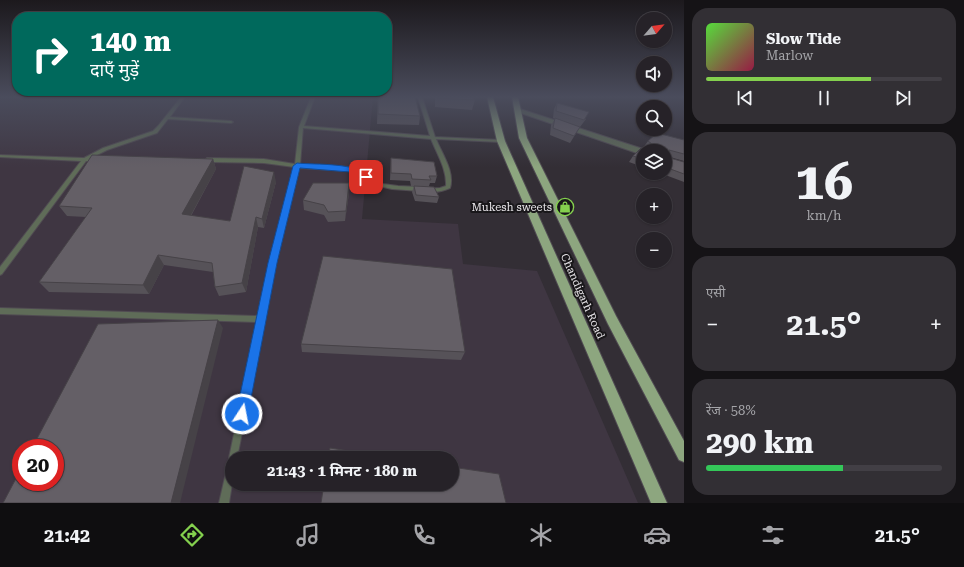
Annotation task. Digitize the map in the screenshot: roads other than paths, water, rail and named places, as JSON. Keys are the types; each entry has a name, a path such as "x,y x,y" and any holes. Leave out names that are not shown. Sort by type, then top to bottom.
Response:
{"main road":[{"name":"Chandigarh Road","path":"496,120 501,141 659,503"},
{"name":"Chandigarh Road","path":"519,120 523,138 612,320 684,455"}],"street":[{"path":"548,120 636,150"}],"lane":[{"path":"0,272 84,160 105,149 155,132 165,120"},
{"path":"207,120 231,122"},
{"path":"234,451 272,263 297,166 301,127 304,120"},
{"path":"203,160 264,161 297,166 350,169 359,172 373,182 382,186 441,190 448,187 449,183 446,170 427,120"},
{"path":"301,127 433,138 501,141"},
{"path":"0,156 98,160"},
{"path":"0,311 261,319"},
{"path":"224,503 226,491"}],"place":[{"name":"Mukesh sweets","path":"565,207"}]}
